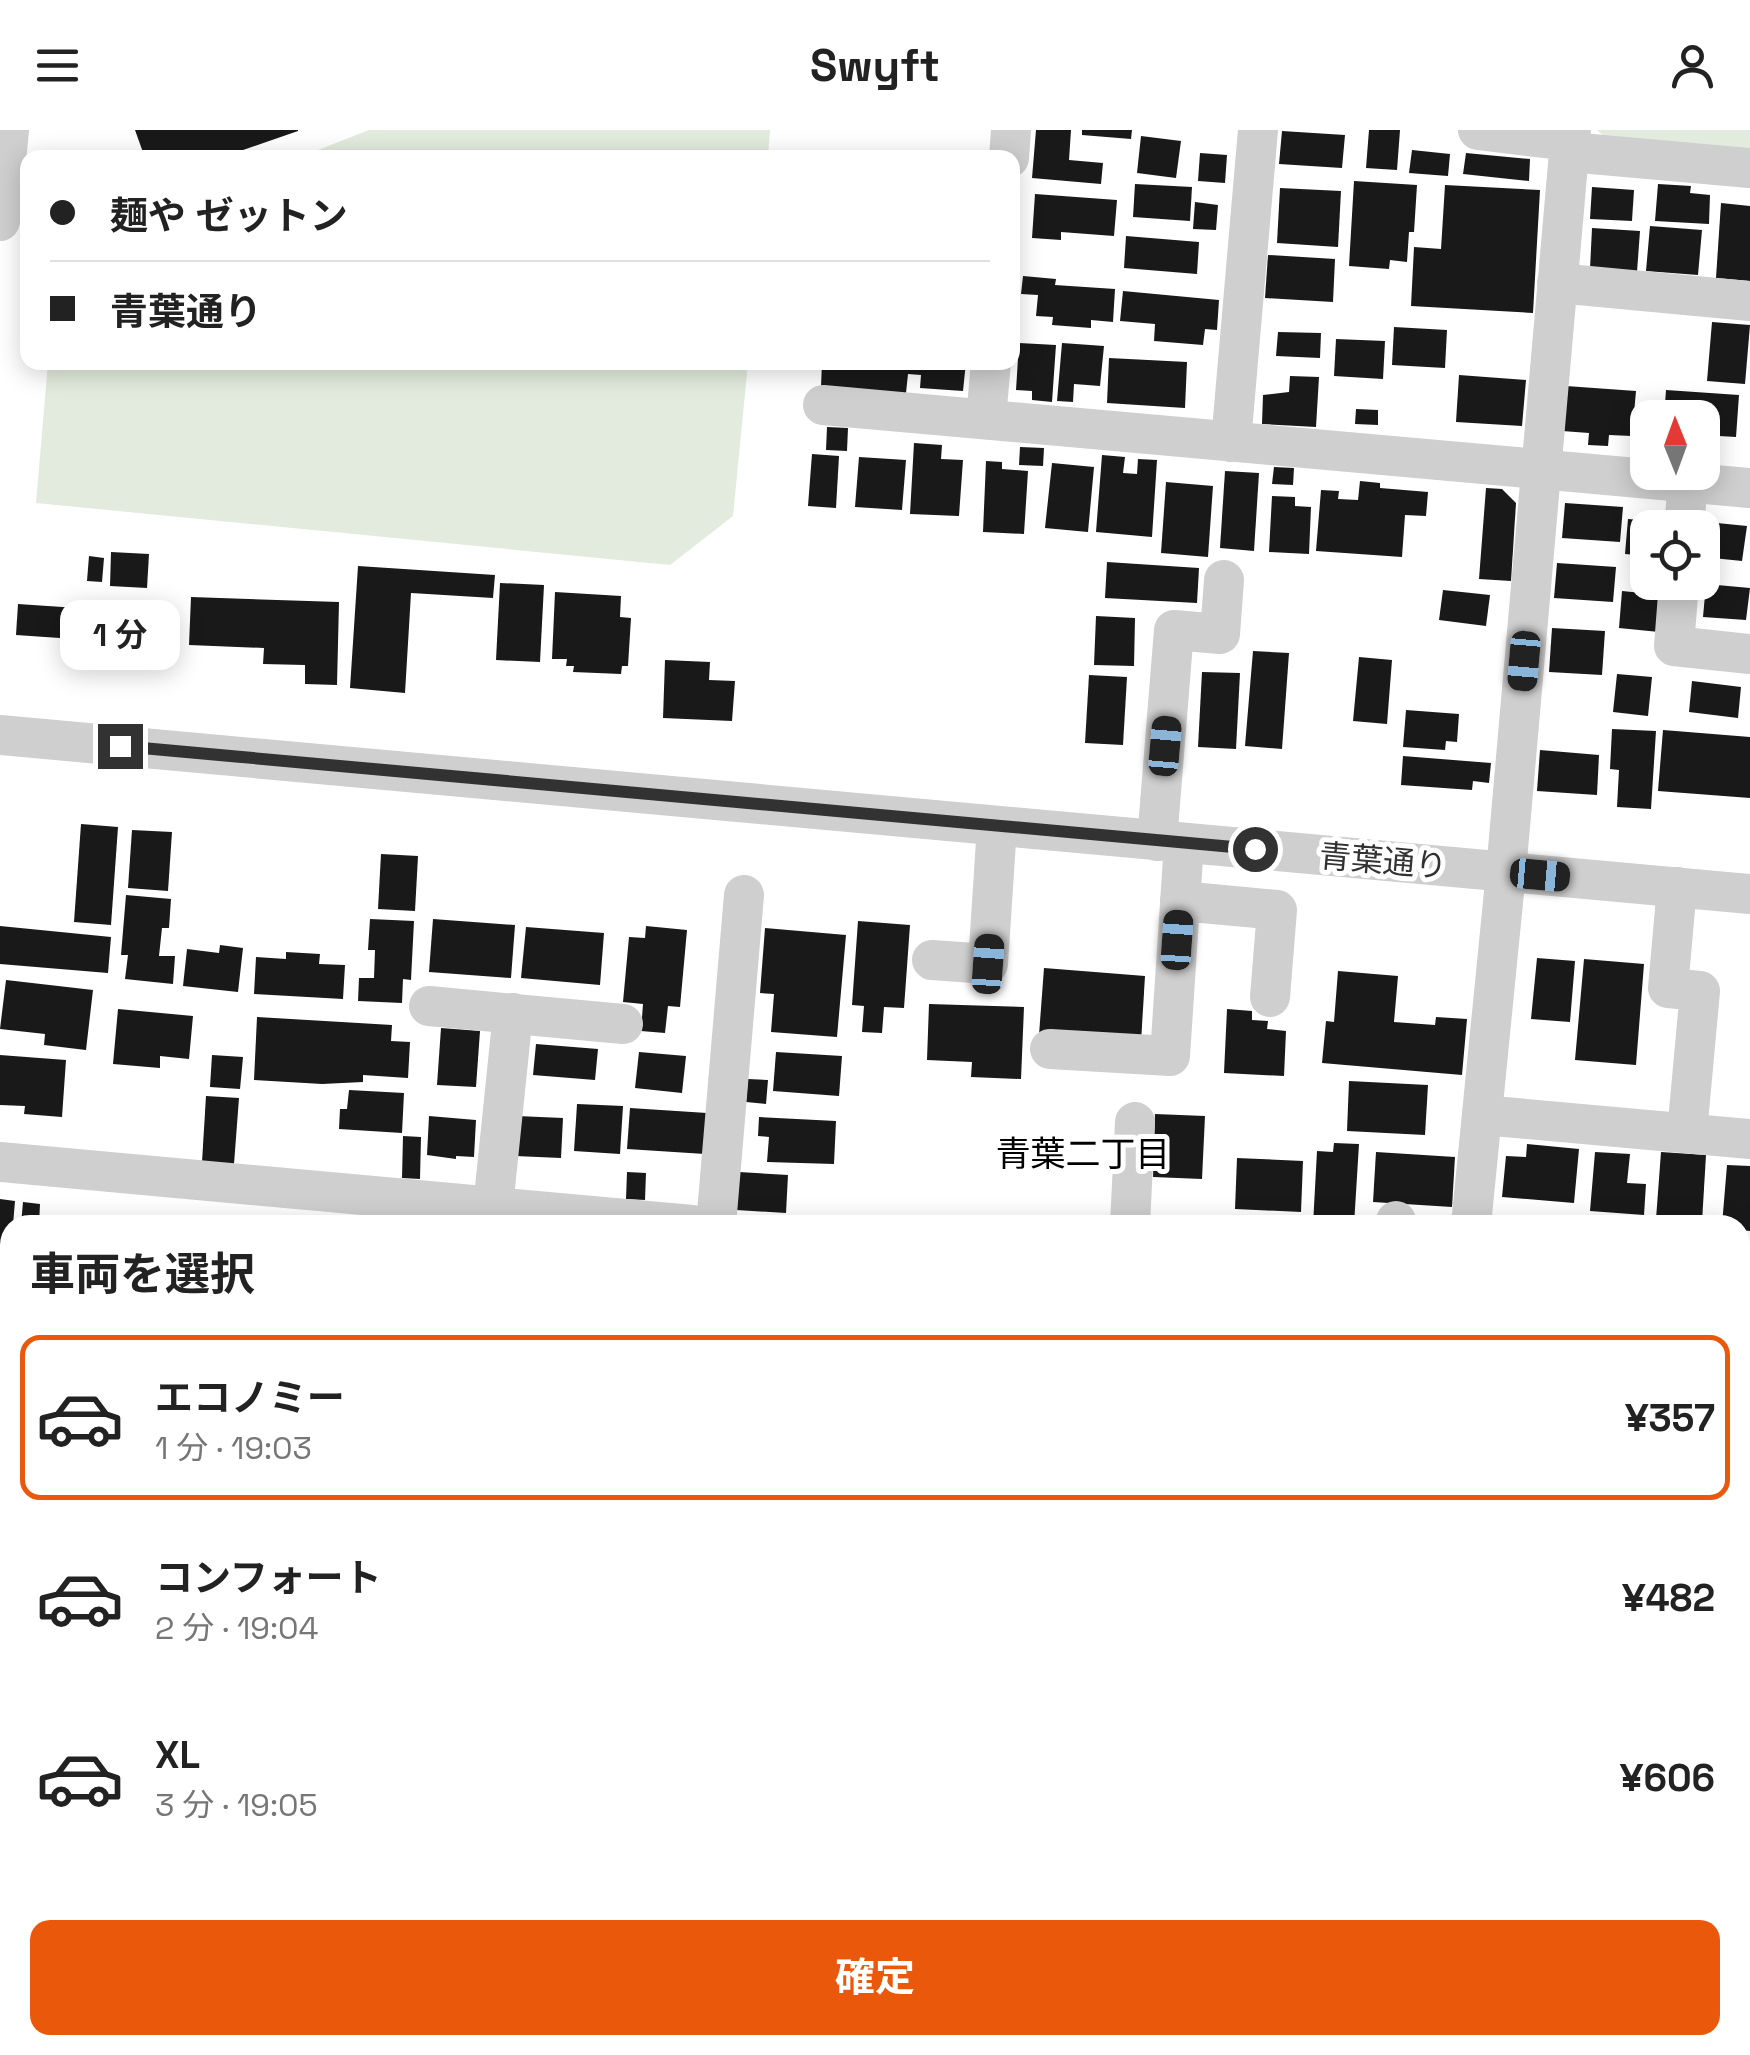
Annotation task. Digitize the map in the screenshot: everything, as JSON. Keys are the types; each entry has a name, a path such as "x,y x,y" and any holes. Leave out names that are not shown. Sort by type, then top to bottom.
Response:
{"street":[{"path":"0,221 8,130"},
{"path":"1231,442 1258,130"},
{"path":"1478,130 1750,168"},
{"path":"1472,1215 1570,141"},
{"path":"1556,284 1750,302"},
{"path":"986,419 990,370"},
{"path":"824,404 1630,477"},
{"path":"1720,485 1750,488"},
{"path":"1050,1049 1170,1056 1180,902 1170,842 1174,630 1220,634 1224,580"},
{"path":"1678,600 1674,646 1750,654"},
{"name":"青葉通り","path":"0,735 1750,894"},
{"path":"932,960 988,964 997,826"},
{"path":"1678,887 1668,988 1700,991 1687,1133"},
{"path":"717,1215 744,895"},
{"path":"1180,902 1278,910 1270,998"},
{"path":"429,1006 624,1024"},
{"path":"493,1207 512,1014"},
{"path":"1482,1114 1750,1138"},
{"path":"1131,1215 1136,1122"},
{"path":"0,1162 493,1207 526,1215"}],"shaded area":[{"path":"369,130 770,130 769,150 318,150"},
{"path":"1597,130 1750,130 1750,152 1606,138"},
{"path":"47,370 747,370 733,516 670,565 36,503"}],"building":[{"path":"135,130 298,130 243,150 142,150"},
{"path":"1036,130 1071,130 1069,160 1103,163 1101,184 1032,178"},
{"path":"1082,130 1132,130 1131,139 1082,135"},
{"path":"1369,130 1400,130 1397,170 1366,168"},
{"path":"1282,131 1345,135 1342,168 1279,164"},
{"path":"1141,136 1181,141 1176,178 1137,173"},
{"path":"1412,150 1450,154 1448,176 1409,173"},
{"path":"1200,153 1227,155 1225,183 1198,181"},
{"path":"1466,153 1530,159 1529,181 1463,174"},
{"path":"1354,181 1417,185 1414,232 1409,232 1407,262 1390,260 1389,269 1349,266"},
{"path":"1135,184 1192,187 1190,221 1133,217"},
{"path":"1658,184 1691,186 1690,193 1710,195 1709,224 1655,221"},
{"path":"1445,185 1540,190 1533,313 1411,306 1414,247 1441,249"},
{"path":"1592,187 1634,190 1632,221 1590,219"},
{"path":"1280,188 1341,191 1338,247 1277,243"},
{"path":"1035,194 1117,200 1114,236 1061,232 1061,240 1032,238"},
{"path":"1195,202 1218,205 1216,230 1193,229"},
{"path":"1721,203 1750,206 1750,281 1716,278"},
{"path":"1650,226 1702,230 1698,275 1646,271"},
{"path":"1592,228 1640,231 1637,272 1590,269"},
{"path":"1126,236 1199,242 1197,274 1124,268"},
{"path":"1268,255 1335,259 1333,302 1265,298"},
{"path":"1023,276 1056,279 1055,285 1115,289 1113,322 1091,320 1091,328 1052,325 1053,317 1036,316 1038,295 1021,294"},
{"path":"1123,291 1219,300 1217,330 1205,329 1203,345 1154,341 1155,324 1120,321"},
{"path":"1712,322 1750,325 1745,384 1707,381"},
{"path":"1394,327 1447,330 1445,368 1392,365"},
{"path":"1278,332 1321,333 1320,358 1276,356"},
{"path":"1336,339 1385,341 1383,379 1334,376"},
{"path":"1020,343 1056,345 1052,402 1032,400 1032,391 1016,390"},
{"path":"1062,343 1104,346 1100,386 1074,384 1073,402 1057,401"},
{"path":"1109,358 1187,362 1185,408 1107,403"},
{"path":"822,370 965,370 963,391 920,388 921,375 908,374 906,393 821,387"},
{"path":"1459,375 1526,380 1522,426 1456,422"},
{"path":"1290,376 1319,377 1316,427 1262,424 1263,395 1289,392"},
{"path":"1566,386 1636,391 1635,400 1630,400 1630,436 1609,435 1608,446 1588,445 1589,433 1562,431"},
{"path":"1666,390 1739,395 1736,437 1720,436 1720,400 1665,400"},
{"path":"1356,409 1378,410 1378,425 1355,424"},
{"path":"827,427 848,428 847,451 826,450"},
{"path":"914,443 942,445 941,459 963,460 959,516 910,514"},
{"path":"1020,447 1044,448 1043,466 1019,465"},
{"path":"812,454 839,456 836,508 808,506"},
{"path":"1102,455 1125,457 1123,473 1137,474 1138,459 1157,460 1152,537 1096,532"},
{"path":"859,457 906,460 902,510 855,507"},
{"path":"986,461 1002,462 1002,469 1028,471 1024,534 983,532"},
{"path":"1052,463 1094,467 1088,532 1045,528"},
{"path":"1274,467 1294,468 1293,485 1272,484"},
{"path":"1225,471 1259,473 1254,551 1220,548"},
{"path":"1360,481 1380,483 1380,488 1428,492 1426,516 1405,515 1402,557 1316,551 1321,490 1339,491 1338,499 1358,500"},
{"path":"1166,482 1213,486 1208,557 1161,553"},
{"path":"1486,488 1502,489 1516,503 1511,581 1479,579"},
{"path":"1272,496 1295,497 1295,506 1311,507 1309,554 1269,552"},
{"path":"1565,503 1623,507 1620,542 1562,538"},
{"path":"1628,519 1630,519 1630,554 1625,554"},
{"path":"1720,523 1747,526 1742,561 1720,559"},
{"path":"111,552 149,554 147,588 110,586"},
{"path":"89,556 104,558 102,582 87,581"},
{"path":"1107,562 1199,568 1197,603 1105,598"},
{"path":"1557,563 1616,567 1613,602 1554,598"},
{"path":"358,566 495,575 493,598 411,593 405,693 350,688"},
{"path":"500,583 544,585 540,662 496,660"},
{"path":"1720,585 1750,588 1746,620 1703,617 1705,600 1720,600"},
{"path":"1443,590 1490,595 1486,626 1439,620"},
{"path":"1622,591 1630,592 1630,600 1662,600 1659,632 1619,628"},
{"path":"555,592 621,596 620,617 631,618 628,666 622,666 621,674 573,672 574,666 566,666 567,659 552,659"},
{"path":"191,597 339,602 337,685 305,684 305,665 263,664 264,648 189,645"},
{"path":"18,604 92,609 89,640 16,635"},
{"path":"1096,616 1135,618 1134,666 1094,665"},
{"path":"1552,628 1605,631 1602,675 1549,672"},
{"path":"1253,651 1289,653 1282,749 1245,746"},
{"path":"1359,657 1392,660 1387,724 1353,721"},
{"path":"665,660 710,662 709,680 735,681 732,721 663,718"},
{"path":"1202,672 1240,673 1236,749 1198,747"},
{"path":"1617,674 1652,677 1648,716 1613,712"},
{"path":"1089,675 1127,677 1123,745 1085,743"},
{"path":"1692,681 1741,687 1738,718 1689,712"},
{"path":"1406,710 1459,714 1457,742 1446,741 1445,750 1403,747"},
{"path":"1612,729 1656,731 1651,809 1617,807 1619,770 1610,769"},
{"path":"1663,730 1750,737 1750,798 1658,791"},
{"path":"1540,750 1599,755 1597,795 1537,791"},
{"path":"1403,756 1491,763 1489,783 1473,781 1472,790 1401,785"},
{"path":"81,824 118,827 111,925 74,922"},
{"path":"132,830 172,832 168,891 128,888"},
{"path":"381,854 418,856 415,911 378,909"},
{"path":"126,895 171,899 169,928 162,928 159,956 175,956 173,984 125,979 128,955 121,955"},
{"path":"370,919 414,921 411,980 403,979 402,1003 358,1001 359,978 374,978 375,950 368,950"},
{"path":"433,919 515,925 511,978 429,972"},
{"path":"858,921 910,925 904,1008 884,1007 882,1033 862,1032 864,1006 852,1005"},
{"path":"0,926 111,937 108,973 0,964"},
{"path":"646,926 687,930 680,1007 668,1006 665,1033 641,1031 643,1004 623,1002 629,937 645,938"},
{"path":"526,927 604,933 600,985 521,978"},
{"path":"765,928 846,935 837,1037 771,1032 774,994 760,993"},
{"path":"220,945 243,948 238,992 183,986 187,949 219,953"},
{"path":"286,952 320,954 319,964 345,965 343,999 254,994 256,957 286,959"},
{"path":"1537,958 1575,961 1570,1022 1531,1019"},
{"path":"1584,959 1644,964 1636,1065 1575,1060"},
{"path":"1044,968 1145,976 1141,1042 1039,1035"},
{"path":"1338,971 1398,976 1394,1022 1435,1025 1436,1017 1467,1019 1462,1075 1322,1063 1326,1021 1334,1022"},
{"path":"6,980 93,990 86,1050 44,1045 45,1034 0,1029"},
{"path":"929,1004 1024,1007 1021,1079 971,1077 972,1062 927,1060"},
{"path":"118,1009 193,1016 189,1059 160,1056 160,1068 113,1064"},
{"path":"1227,1009 1252,1011 1252,1020 1268,1021 1267,1029 1286,1031 1284,1076 1224,1073"},
{"path":"257,1017 392,1025 391,1041 410,1042 408,1078 363,1075 363,1082 322,1084 254,1080"},
{"path":"441,1028 480,1031 476,1087 437,1085"},
{"path":"536,1044 598,1049 595,1080 533,1075"},
{"path":"639,1052 686,1056 682,1093 635,1088"},
{"path":"776,1052 842,1056 839,1096 773,1091"},
{"path":"0,1055 66,1060 62,1117 24,1114 25,1106 0,1105"},
{"path":"212,1055 243,1057 240,1089 210,1087"},
{"path":"748,1079 768,1080 766,1104 746,1102"},
{"path":"1349,1081 1428,1085 1425,1135 1347,1131"},
{"path":"349,1090 404,1093 402,1133 339,1129 340,1109 347,1109"},
{"path":"206,1096 239,1098 234,1164 202,1162"},
{"path":"577,1104 623,1106 620,1154 574,1151"},
{"path":"630,1108 707,1113 705,1154 627,1149"},
{"path":"1155,1114 1205,1116 1202,1179 1153,1177"},
{"path":"429,1116 476,1120 474,1157 427,1155"},
{"path":"517,1116 563,1118 561,1158 515,1156"},
{"path":"759,1117 836,1121 834,1164 767,1162 769,1137 758,1136"},
{"path":"403,1136 421,1137 420,1179 402,1178"},
{"path":"1334,1143 1359,1144 1355,1215 1314,1215 1317,1151 1333,1152"},
{"path":"1527,1144 1579,1149 1574,1203 1502,1197 1506,1156 1526,1157"},
{"path":"1376,1152 1455,1157 1452,1207 1373,1202"},
{"path":"1595,1152 1630,1154 1627,1183 1646,1184 1644,1215 1590,1211"},
{"path":"1661,1152 1706,1155 1702,1215 1656,1215"},
{"path":"1237,1158 1303,1161 1301,1212 1235,1209"},
{"path":"1727,1165 1750,1166 1750,1215 1723,1215"},
{"path":"627,1172 646,1173 645,1200 626,1199"},
{"path":"739,1172 788,1175 786,1213 736,1210"},
{"path":"0,1199 15,1201 14,1215 0,1215"},
{"path":"23,1202 40,1204 39,1215 22,1215"}],"district":[{"name":"青葉二丁目","path":"1083,1154"}],"route":[{"path":"120,746 1255,849"}]}
